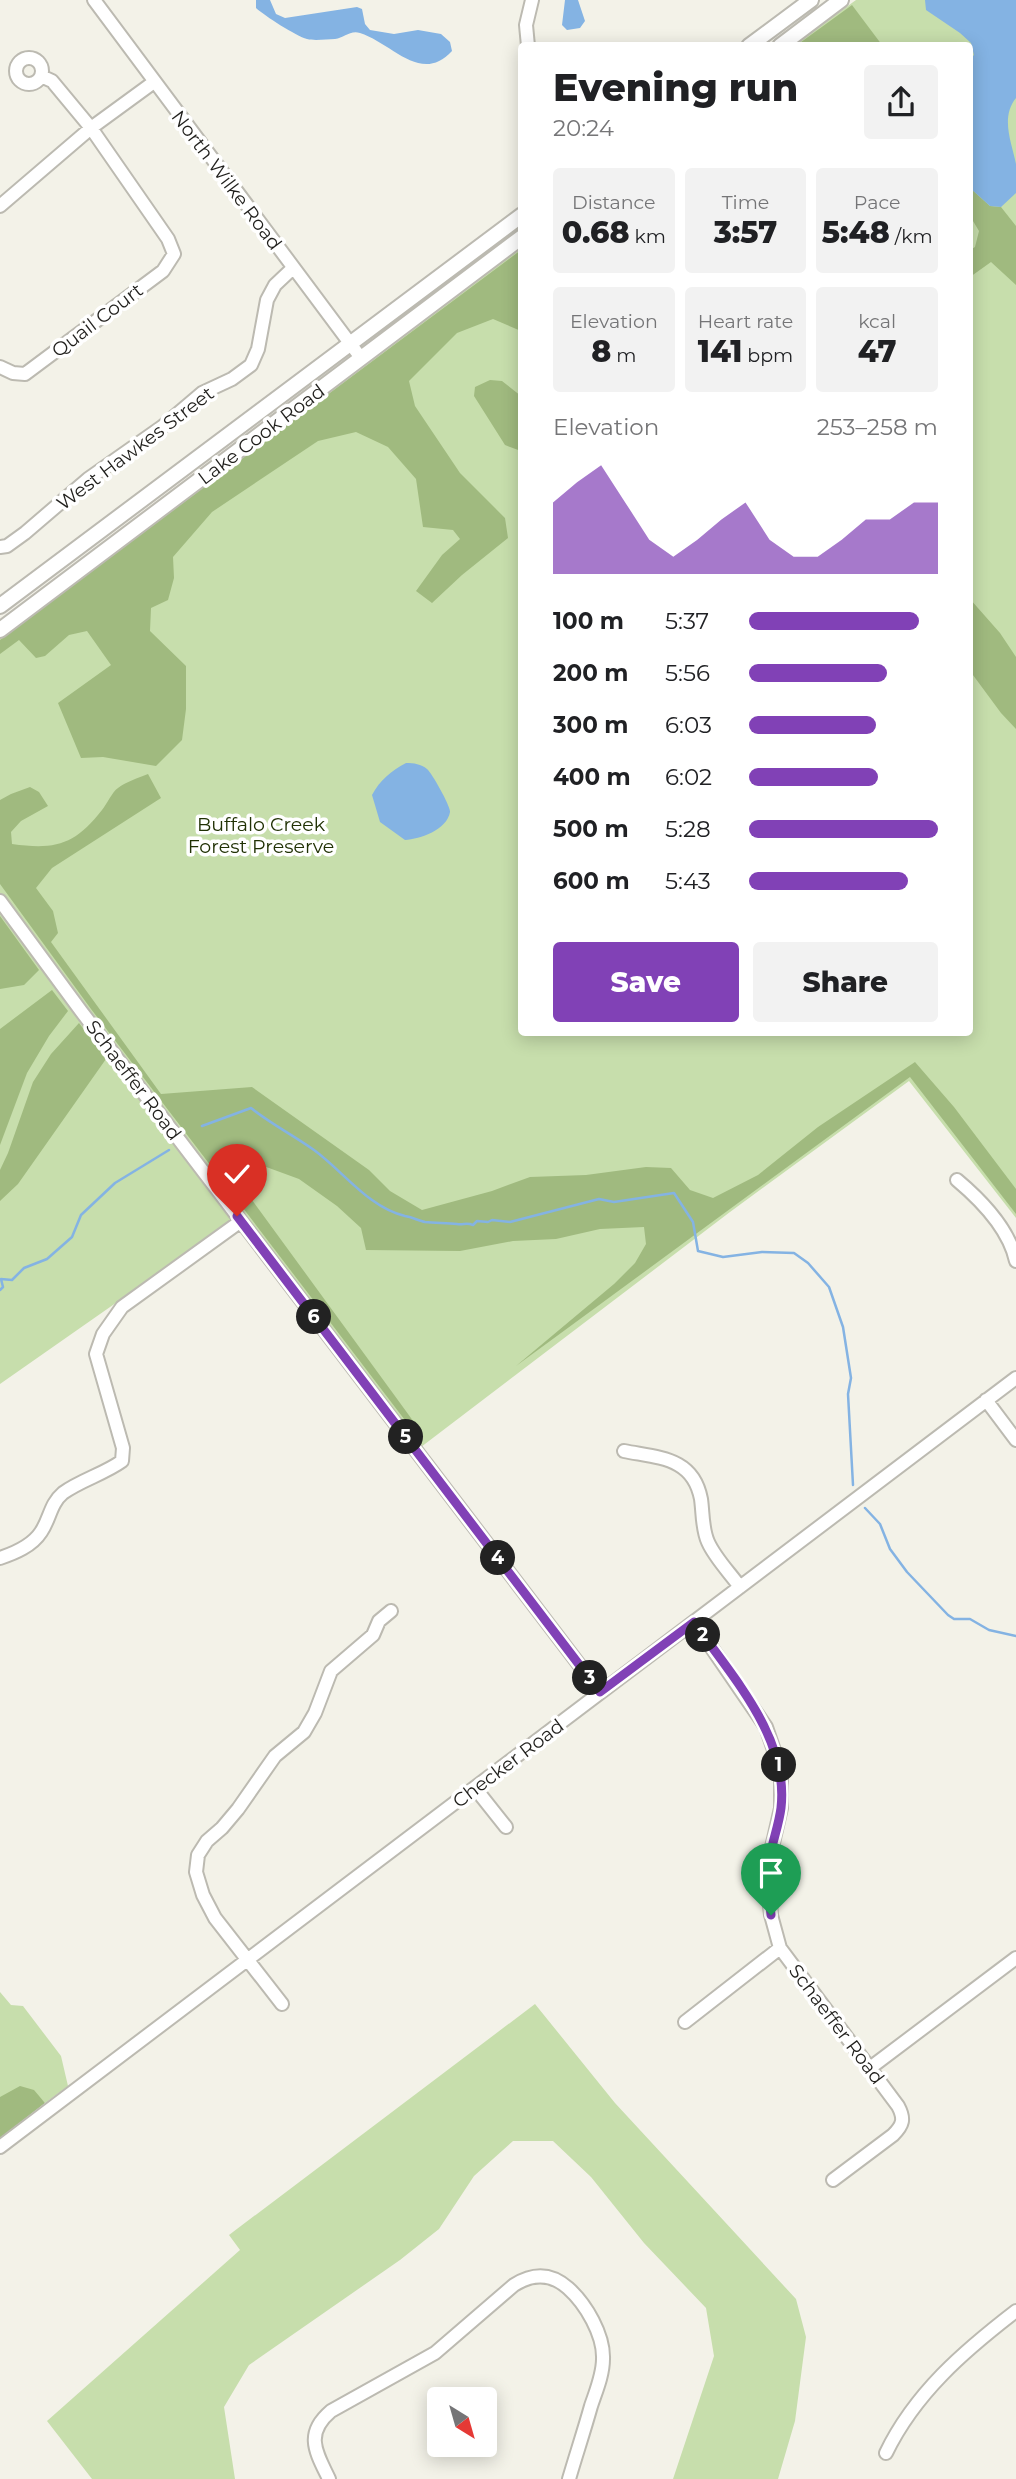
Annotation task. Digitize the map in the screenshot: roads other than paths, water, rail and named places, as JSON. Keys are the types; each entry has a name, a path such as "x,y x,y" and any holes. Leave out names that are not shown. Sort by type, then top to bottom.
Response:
{"main road":[{"path":"754,42 811,0"},
{"path":"785,42 841,0"},
{"name":"Lake Cook Road","path":"0,606 518,218"},
{"name":"Lake Cook Road","path":"0,629 518,240"}],"street":[{"name":"North Wilke Road","path":"94,0 360,358"},
{"path":"528,42 526,25 532,0"},
{"path":"41,76 52,81 90,128"},
{"path":"0,206 90,128 154,82"},
{"name":"Quail Court","path":"0,367 13,373 25,374 163,271 174,254 168,239 90,128"},
{"name":"West Hawkes Street","path":"0,547 7,546 25,533 88,479 162,427 202,393 232,379 251,365 258,349 267,300 275,285 293,268"},
{"name":"Schaeffer Road","path":"0,901 600,1692"},
{"path":"957,1180 976,1196 1006,1235 1016,1261"},
{"path":"0,1558 14,1554 30,1544 42,1531 48,1512 63,1494 122,1461 123,1448 96,1354 103,1334 122,1307 241,1221"},
{"name":"Checker Road","path":"0,2147 1016,1378"},
{"path":"986,1400 1016,1440"},
{"path":"624,1451 666,1460 684,1467 691,1474 701,1498 708,1543 740,1587"},
{"path":"282,2004 215,1918 203,1895 196,1872 198,1855 207,1841 238,1809 275,1756 304,1732 315,1713 331,1671 373,1635 379,1621 391,1611"},
{"name":"Schaeffer Road","path":"694,1622 766,1727 777,1759 781,1779 781,1808 770,1856 769,1894 771,1915 780,1948 903,2115 904,2121 893,2135 833,2180"},
{"path":"475,1788 506,1827"},
{"path":"685,2022 780,1948"},
{"path":"870,2068 1016,1958"},
{"path":"329,2479 314,2441 314,2434 323,2418 450,2343 523,2279 544,2275 562,2283 578,2299 596,2328 603,2351 601,2376 569,2479"},
{"path":"886,2452 896,2432 933,2382 965,2351 1016,2311"}],"water":[{"path":"256,0 270,0 276,14 285,18 357,7 362,9 365,24 370,30 394,34 418,30 441,34 450,42 452,51 429,64 406,58 360,33 335,39 307,39 260,12 256,8"},
{"path":"565,0 578,0 585,21 580,28 567,30 562,25"},
{"path":"925,0 1016,0 1016,98 1011,106 1008,122 1016,164 1016,193 1001,207 990,206 973,191 973,42 926,10"},
{"path":"406,763 427,769 441,790 450,812 438,829 418,838 405,840 380,822 372,795 386,776"}],"waterway":[{"path":"202,1126 251,1108 314,1150 380,1205 392,1212 425,1222 473,1225 477,1221 510,1222 599,1199 614,1202 674,1193 693,1222 698,1251 723,1257 762,1252 794,1253 808,1263 829,1287 843,1327 851,1378 848,1394 853,1485"},
{"path":"0,1290 3,1287 1,1279 12,1280 24,1268 47,1259 72,1237 81,1215 115,1183 169,1150"},
{"path":"865,1508 880,1524 890,1549 907,1572 948,1615 954,1619 970,1619 989,1630 1016,1636"}],"park label":[{"name":"Buffalo Creek Forest Preserve","path":"261,835"}]}
